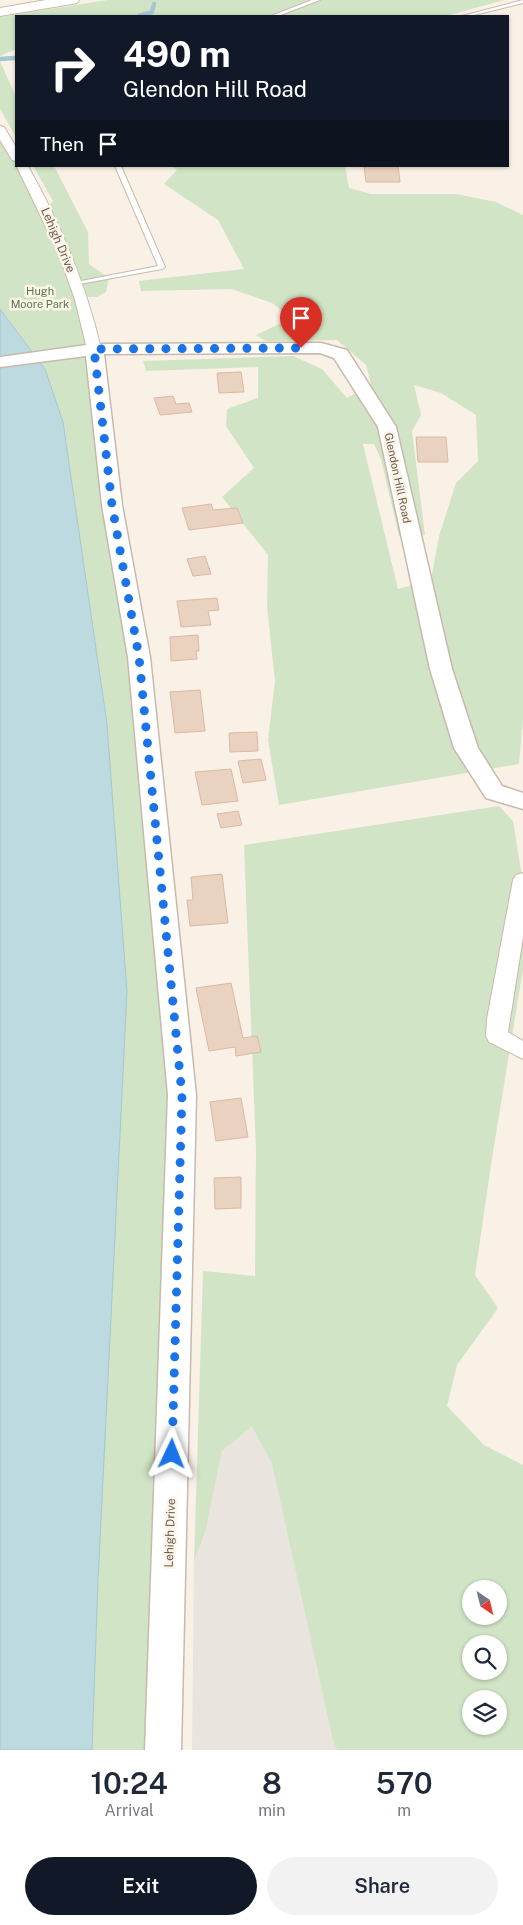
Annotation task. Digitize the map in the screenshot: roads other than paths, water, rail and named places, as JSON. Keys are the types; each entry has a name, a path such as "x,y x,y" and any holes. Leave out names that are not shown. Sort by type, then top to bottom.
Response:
{"main road":[{"path":"0,12 34,0"},
{"path":"0,6 19,6 72,0"}],"street":[{"path":"0,130 15,155"},
{"name":"Lehigh Drive","path":"23,167 48,210 76,284 82,351 139,657 182,1095 163,1750"},
{"name":"Glendon Hill Road","path":"0,362 82,351 321,348 335,350 341,354 387,428 441,669 466,748 494,792 523,801"},
{"path":"523,880 498,1019 497,1036 523,1051"}],"lane":[{"path":"277,15 317,0"},
{"path":"468,15 523,1"},
{"path":"76,284 162,267 118,167"}],"water":[{"path":"0,309 45,369 63,422 107,724 127,992 98,1581 92,1750 0,1750"}],"waterway":[{"path":"142,15 152,12 154,4"},
{"path":"0,59 15,58"}],"park label":[{"name":"Hugh Moore Park","path":"40,297"}]}
